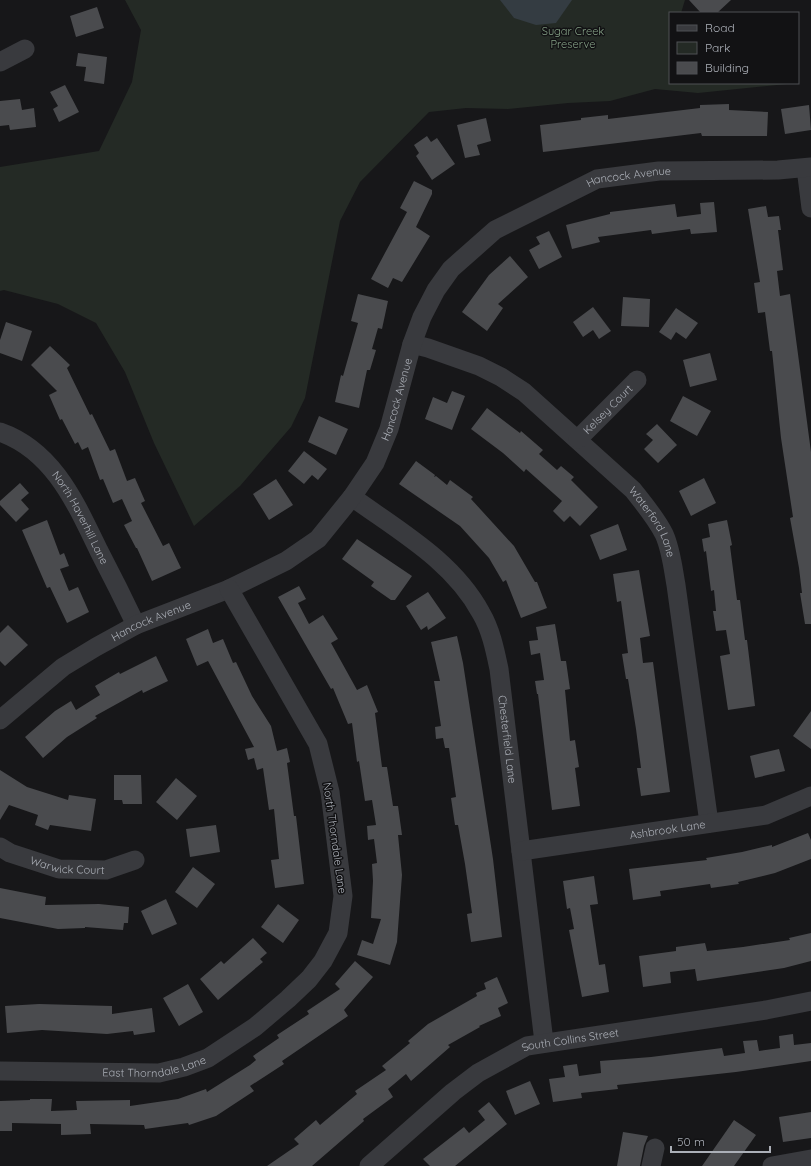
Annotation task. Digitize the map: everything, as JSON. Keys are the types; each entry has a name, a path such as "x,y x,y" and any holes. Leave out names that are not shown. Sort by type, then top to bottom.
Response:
{"street":[{"path":"0,62 25,49"},
{"path":"808,168 811,208"},
{"name":"Hancock Avenue","path":"1,718 63,667 136,626 229,589 286,562 318,539 352,497 375,463 389,429 412,344 422,317 436,290 451,269 494,230 597,179 659,171 778,170 808,168"},
{"name":"Waterford Lane","path":"412,344 479,366 501,377 524,392 634,490 664,534 676,585 709,822"},
{"name":"Kelsey Court","path":"578,439 637,380"},
{"name":"North Haverhill Lane","path":"0,432 22,443 42,457 65,484 136,626"},
{"name":"Chesterfield Lane","path":"352,497 442,563 463,586 482,614 494,646 499,669 544,1042"},
{"name":"North Thorndale Lane","path":"229,589 318,744 330,792 344,896 338,933 323,960 309,979 288,999"},
{"name":"Ashbrook Lane","path":"521,851 709,822 766,815 811,796"},
{"name":"Warwick Court","path":"0,847 10,853 59,869 106,870 135,860"},
{"name":"East Thorndale Lane","path":"0,1072 159,1073 184,1068 208,1058 255,1027 288,999"},
{"name":"South Collins Street","path":"369,1166 453,1092 478,1073 527,1046 544,1042 759,1011 811,1001"},
{"path":"651,1166 655,1148"},
{"path":"772,1166 811,1159"}],"green space":[{"name":"Sugar Creek Preserve","path":"125,0 685,0 681,12 669,12 669,84 787,84 698,93 655,89 610,101 568,103 508,109 466,108 429,112 360,182 340,221 305,398 291,427 240,486 194,526 154,443 125,372 96,323 58,304 4,290 0,291 0,167 99,151 132,82 141,30"}],"shaded area":[{"path":"500,0 572,0 556,23 536,25 514,18"}],"building":[{"path":"689,0 731,0 718,12 700,12"},
{"path":"97,7 104,28 76,37 70,16"},
{"path":"78,53 107,57 104,84 84,81 86,67 76,66"},
{"path":"65,85 79,112 59,122 53,109 58,106 50,92"},
{"path":"20,99 22,110 34,108 36,127 10,130 9,125 0,126 0,101"},
{"path":"729,104 729,110 768,112 767,136 702,136 701,133 543,152 540,125 608,115 608,119 700,108 700,105"},
{"path":"809,105 811,130 785,134 781,109"},
{"path":"486,118 491,141 477,145 480,155 465,158 457,125"},
{"path":"427,136 431,142 437,138 455,164 432,180 416,156 419,153 414,145"},
{"path":"414,181 432,190 432,194 416,227 430,236 402,282 393,278 388,288 371,279 407,212 400,208"},
{"path":"714,202 717,232 691,234 690,229 652,234 651,230 598,237 600,242 572,249 566,225 610,214 610,212 675,204 677,217 701,214 700,203"},
{"path":"766,206 768,217 779,216 781,230 778,230 783,270 777,271 780,296 790,294 811,452 811,624 805,624 800,593 802,593 790,518 793,517 781,438 772,351 770,351 765,312 758,313 754,283 760,282 748,209"},
{"path":"549,231 562,257 539,269 529,250 540,244 536,237"},
{"path":"510,256 528,277 498,304 503,308 487,331 462,312 489,275"},
{"path":"358,294 388,301 382,329 378,328 372,349 376,350 370,370 367,370 359,408 335,402 341,375 343,376 358,323 351,321"},
{"path":"623,297 650,299 649,327 621,326"},
{"path":"593,307 611,331 599,339 593,330 583,337 573,322"},
{"path":"676,308 698,323 686,339 676,332 671,340 659,332"},
{"path":"6,322 32,331 22,361 0,353 0,340"},
{"path":"50,346 70,365 67,368 90,415 92,414 110,451 115,449 127,481 135,478 145,501 141,503 163,546 169,543 181,568 152,581 137,548 124,525 132,521 122,499 113,503 103,479 100,480 88,447 82,450 78,442 75,444 62,419 60,420 49,395 57,391 31,365"},
{"path":"710,353 717,380 690,387 683,360"},
{"path":"452,391 465,396 452,430 425,419 433,397 447,403"},
{"path":"683,396 711,411 697,436 670,421"},
{"path":"487,408 520,433 521,431 543,450 539,454 557,470 561,466 574,477 571,480 598,507 580,526 570,516 564,522 553,511 562,501 526,469 524,472 503,453 471,429"},
{"path":"319,416 348,429 336,455 308,442"},
{"path":"657,424 677,445 658,463 644,449 653,440 646,434"},
{"path":"304,451 327,469 318,480 312,475 304,484 288,471"},
{"path":"416,461 435,475 434,477 436,476 447,485 450,480 473,497 471,499 514,546 535,582 537,582 547,608 521,618 506,580 503,582 489,558 460,526 399,484"},
{"path":"704,478 716,503 691,516 679,491"},
{"path":"276,479 293,505 269,520 253,494"},
{"path":"20,483 29,493 21,500 29,509 16,522 0,505 0,501"},
{"path":"47,520 60,555 64,553 69,566 60,569 69,591 78,587 89,612 67,623 50,587 47,588 22,530"},
{"path":"727,520 732,545 730,546 737,600 740,600 745,640 747,640 755,706 728,710 720,656 730,654 726,630 716,631 713,611 716,611 714,590 711,591 706,551 704,552 702,539 710,537 708,524"},
{"path":"618,524 627,550 600,560 590,535"},
{"path":"357,539 412,576 395,600 391,600 371,586 374,582 342,559"},
{"path":"639,570 650,636 640,638 643,663 653,662 670,792 641,796 637,768 641,768 636,729 628,679 626,679 622,654 628,653 621,601 617,602 613,574"},
{"path":"299,586 306,599 298,603 309,624 323,615 338,639 331,643 357,690 367,685 378,712 375,713 382,767 387,767 393,806 398,806 402,835 398,835 402,875 397,942 390,965 357,955 362,940 373,944 381,919 371,918 373,881 372,864 377,863 374,839 368,840 367,826 376,825 372,800 365,801 359,761 357,762 352,723 348,724 333,688 331,689 278,597"},
{"path":"428,592 446,618 428,630 427,626 421,630 406,606"},
{"path":"555,624 561,661 566,661 570,689 565,690 570,741 575,740 579,767 575,768 580,806 552,810 538,694 535,681 544,680 540,653 531,655 529,641 538,640 536,627"},
{"path":"8,625 28,645 5,666 0,661 0,633"},
{"path":"208,629 213,643 223,639 233,663 236,662 252,696 271,726 277,751 287,748 290,762 287,763 294,816 296,816 304,884 275,888 271,860 279,859 274,809 269,810 263,768 257,770 254,758 248,760 245,749 254,747 208,661 197,666 186,639"},
{"path":"457,636 463,663 493,859 502,937 471,942 467,914 472,913 458,825 455,825 451,798 456,797 449,748 445,748 443,738 436,739 435,727 441,726 434,681 440,681 431,642"},
{"path":"156,656 168,681 143,693 142,690 95,716 97,718 67,737 43,758 25,737 55,711 71,701 76,710 100,695 95,686 119,672 120,674"},
{"path":"811,711 811,749 793,736"},
{"path":"779,749 785,771 755,778 750,756"},
{"path":"0,770 27,787 68,800 69,795 96,799 91,831 50,825 48,830 35,825 38,815 9,805 0,820"},
{"path":"114,775 141,775 142,804 123,804 122,800 114,800"},
{"path":"176,778 197,796 177,820 156,802"},
{"path":"216,825 220,852 190,857 186,829"},
{"path":"808,833 811,840 811,859 775,873 738,882 739,884 711,888 710,884 660,891 661,896 633,900 629,869 707,860 706,858 772,845 772,847"},
{"path":"193,867 215,884 197,908 175,892"},
{"path":"594,876 598,904 590,905 599,965 605,964 609,992 582,997 569,930 574,929 570,908 567,909 563,881"},
{"path":"0,888 46,897 45,905 99,904 129,907 128,923 124,923 123,930 85,927 58,929 0,918"},
{"path":"166,899 177,924 152,935 141,911"},
{"path":"278,904 299,920 283,943 261,927"},
{"path":"811,933 811,961 784,968 697,981 695,969 670,972 671,983 643,987 639,956 676,951 676,947 705,943 707,951 743,947 790,940 789,938"},
{"path":"253,938 267,953 260,959 263,962 218,1000 200,979 221,961 224,964"},
{"path":"355,961 373,977 344,1010 348,1016 282,1061 284,1064 250,1086 254,1091 216,1116 189,1125 188,1123 145,1129 144,1125 90,1124 91,1134 61,1135 61,1124 12,1123 12,1131 0,1131 0,1101 52,1099 51,1111 77,1110 76,1101 130,1100 130,1106 178,1099 206,1089 207,1092 250,1065 256,1060 253,1056 279,1038 277,1035 309,1014 307,1011 340,989 335,984"},
{"path":"497,977 508,1003 498,1008 501,1016 479,1026 480,1027 448,1045 450,1047 411,1081 406,1074 388,1089 393,1097 363,1119 364,1121 312,1166 267,1166 299,1144 294,1139 316,1120 320,1125 357,1094 355,1091 386,1070 382,1066 410,1043 408,1041 428,1024 477,996 476,993 486,989 484,983"},
{"path":"188,984 203,1012 179,1026 163,998"},
{"path":"39,1004 112,1006 112,1014 152,1008 155,1032 134,1035 133,1031 107,1034 42,1030 7,1033 5,1006"},
{"path":"793,1034 794,1045 811,1043 811,1061 736,1072 617,1085 618,1089 581,1093 582,1098 553,1102 549,1079 565,1077 563,1066 577,1064 579,1076 601,1073 600,1061 651,1057 722,1048 724,1056 745,1053 743,1041 757,1040 759,1051 780,1048 779,1036"},
{"path":"530,1081 540,1104 515,1115 506,1091"},
{"path":"489,1102 507,1124 455,1166 430,1166 423,1159 464,1127 469,1133 485,1120 478,1111"},
{"path":"811,1112 811,1138 783,1142 779,1117"},
{"path":"734,1120 756,1135 734,1166 702,1166"},
{"path":"623,1132 648,1136 644,1146 640,1166 617,1166"}]}
